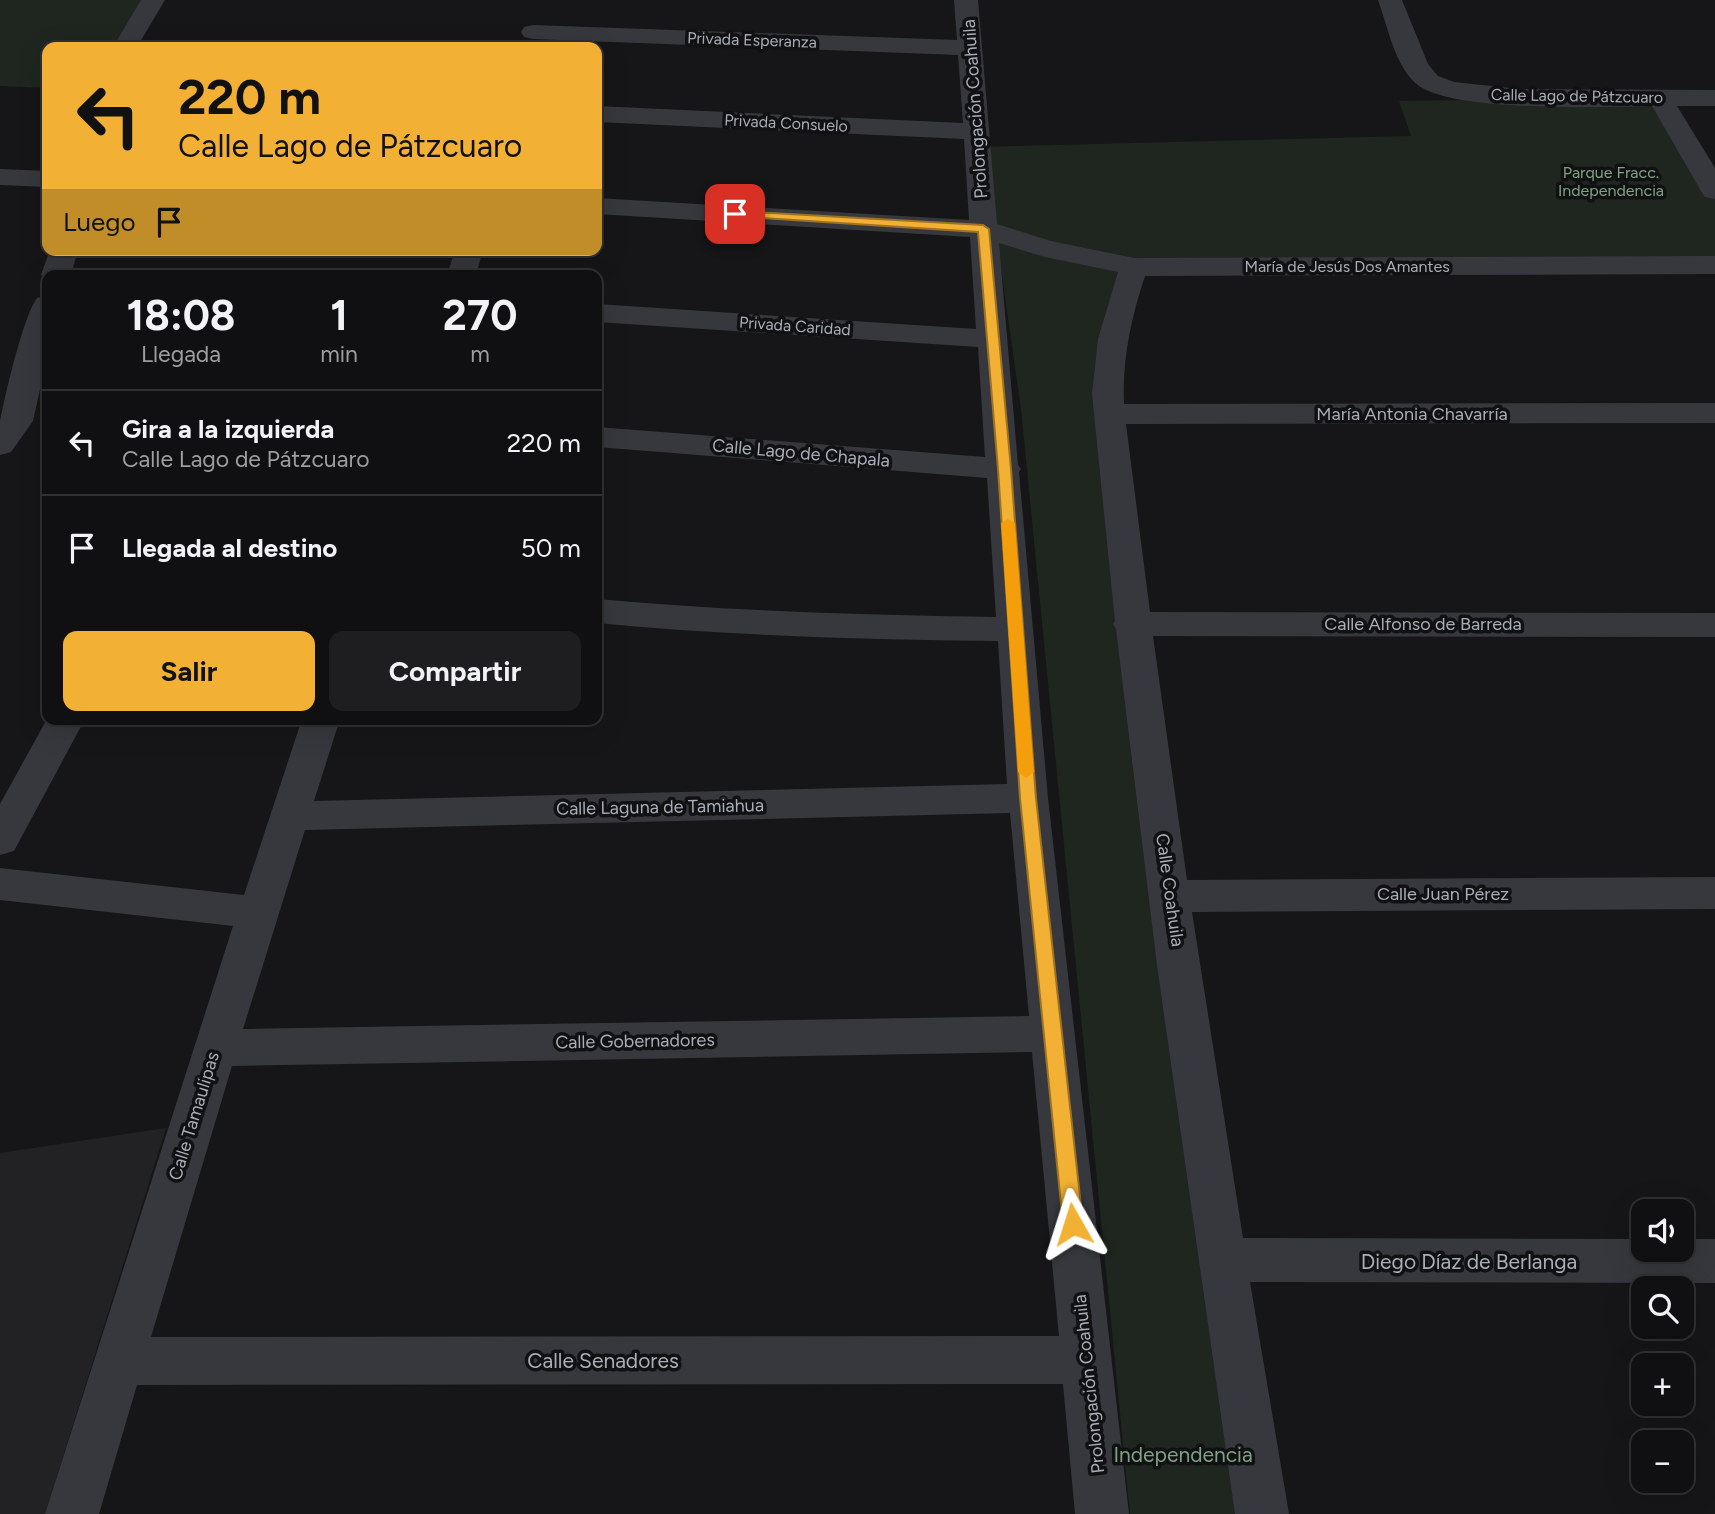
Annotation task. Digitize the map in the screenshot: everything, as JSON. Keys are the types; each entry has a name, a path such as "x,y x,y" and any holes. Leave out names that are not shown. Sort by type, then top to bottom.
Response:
{"street":[{"path":"128,42 153,0"},
{"name":"Prolongación Coahuila","path":"966,0 1028,798 1102,1514"},
{"name":"Calle Lago de Pátzcuaro","path":"1390,0 1416,64 1429,80 1439,87 1458,92 1521,97 1715,98"},
{"name":"Privada Esperanza","path":"534,30 971,48"},
{"path":"1659,97 1715,191"},
{"name":"Privada Consuelo","path":"602,114 976,132"},
{"path":"0,177 42,179"},
{"path":"602,206 983,229"},
{"name":"María de Jesús Dos Amantes","path":"983,229 1045,247 1134,267 1715,265"},
{"name":"Calle Coahuila","path":"1134,267 1111,337 1107,384 1108,414 1131,624 1222,1260 1262,1514"},
{"name":"Privada Caridad","path":"602,313 993,339"},
{"path":"22,430 35,345 42,321"},
{"name":"María Antonia Chavarría","path":"1108,414 1715,414"},
{"name":"Calle Lago de Chapala","path":"602,437 1004,469"},
{"path":"602,611 803,626 1015,629"},
{"name":"Calle Alfonso de Barreda","path":"1131,624 1715,625"},
{"path":"0,840 63,725"},
{"name":"Calle Tamaulipas","path":"72,1514 215,1048 319,725"},
{"name":"Calle Laguna de Tamiahua","path":"292,816 1028,798"},
{"path":"0,884 259,913"},
{"name":"Calle Juan Pérez","path":"1170,896 1715,893"},
{"name":"Calle Gobernadores","path":"215,1048 1054,1034"},
{"name":"Diego Díaz de Berlanga","path":"1222,1260 1715,1261"},
{"name":"Calle Senadores","path":"118,1361 1087,1360"}],"shaded area":[{"path":"166,1128 45,1514 0,1514 0,1153"}],"green space":[{"path":"0,0 153,0 128,42 42,42 42,88 0,86"},
{"path":"1659,97 1715,191 1715,265 1134,267 1111,337 1250,1514 1130,1514 1021,409 996,233 977,147 1411,136 1399,101"}],"slow traffic":[{"path":"1008,523 1026,772"}],"route":[{"path":"735,214 983,229 1028,798 1073,1224"}],"park label":[{"name":"Parque Fracc. Independencia","path":"1611,181"},
{"name":"Independencia","path":"1183,1454"}]}
